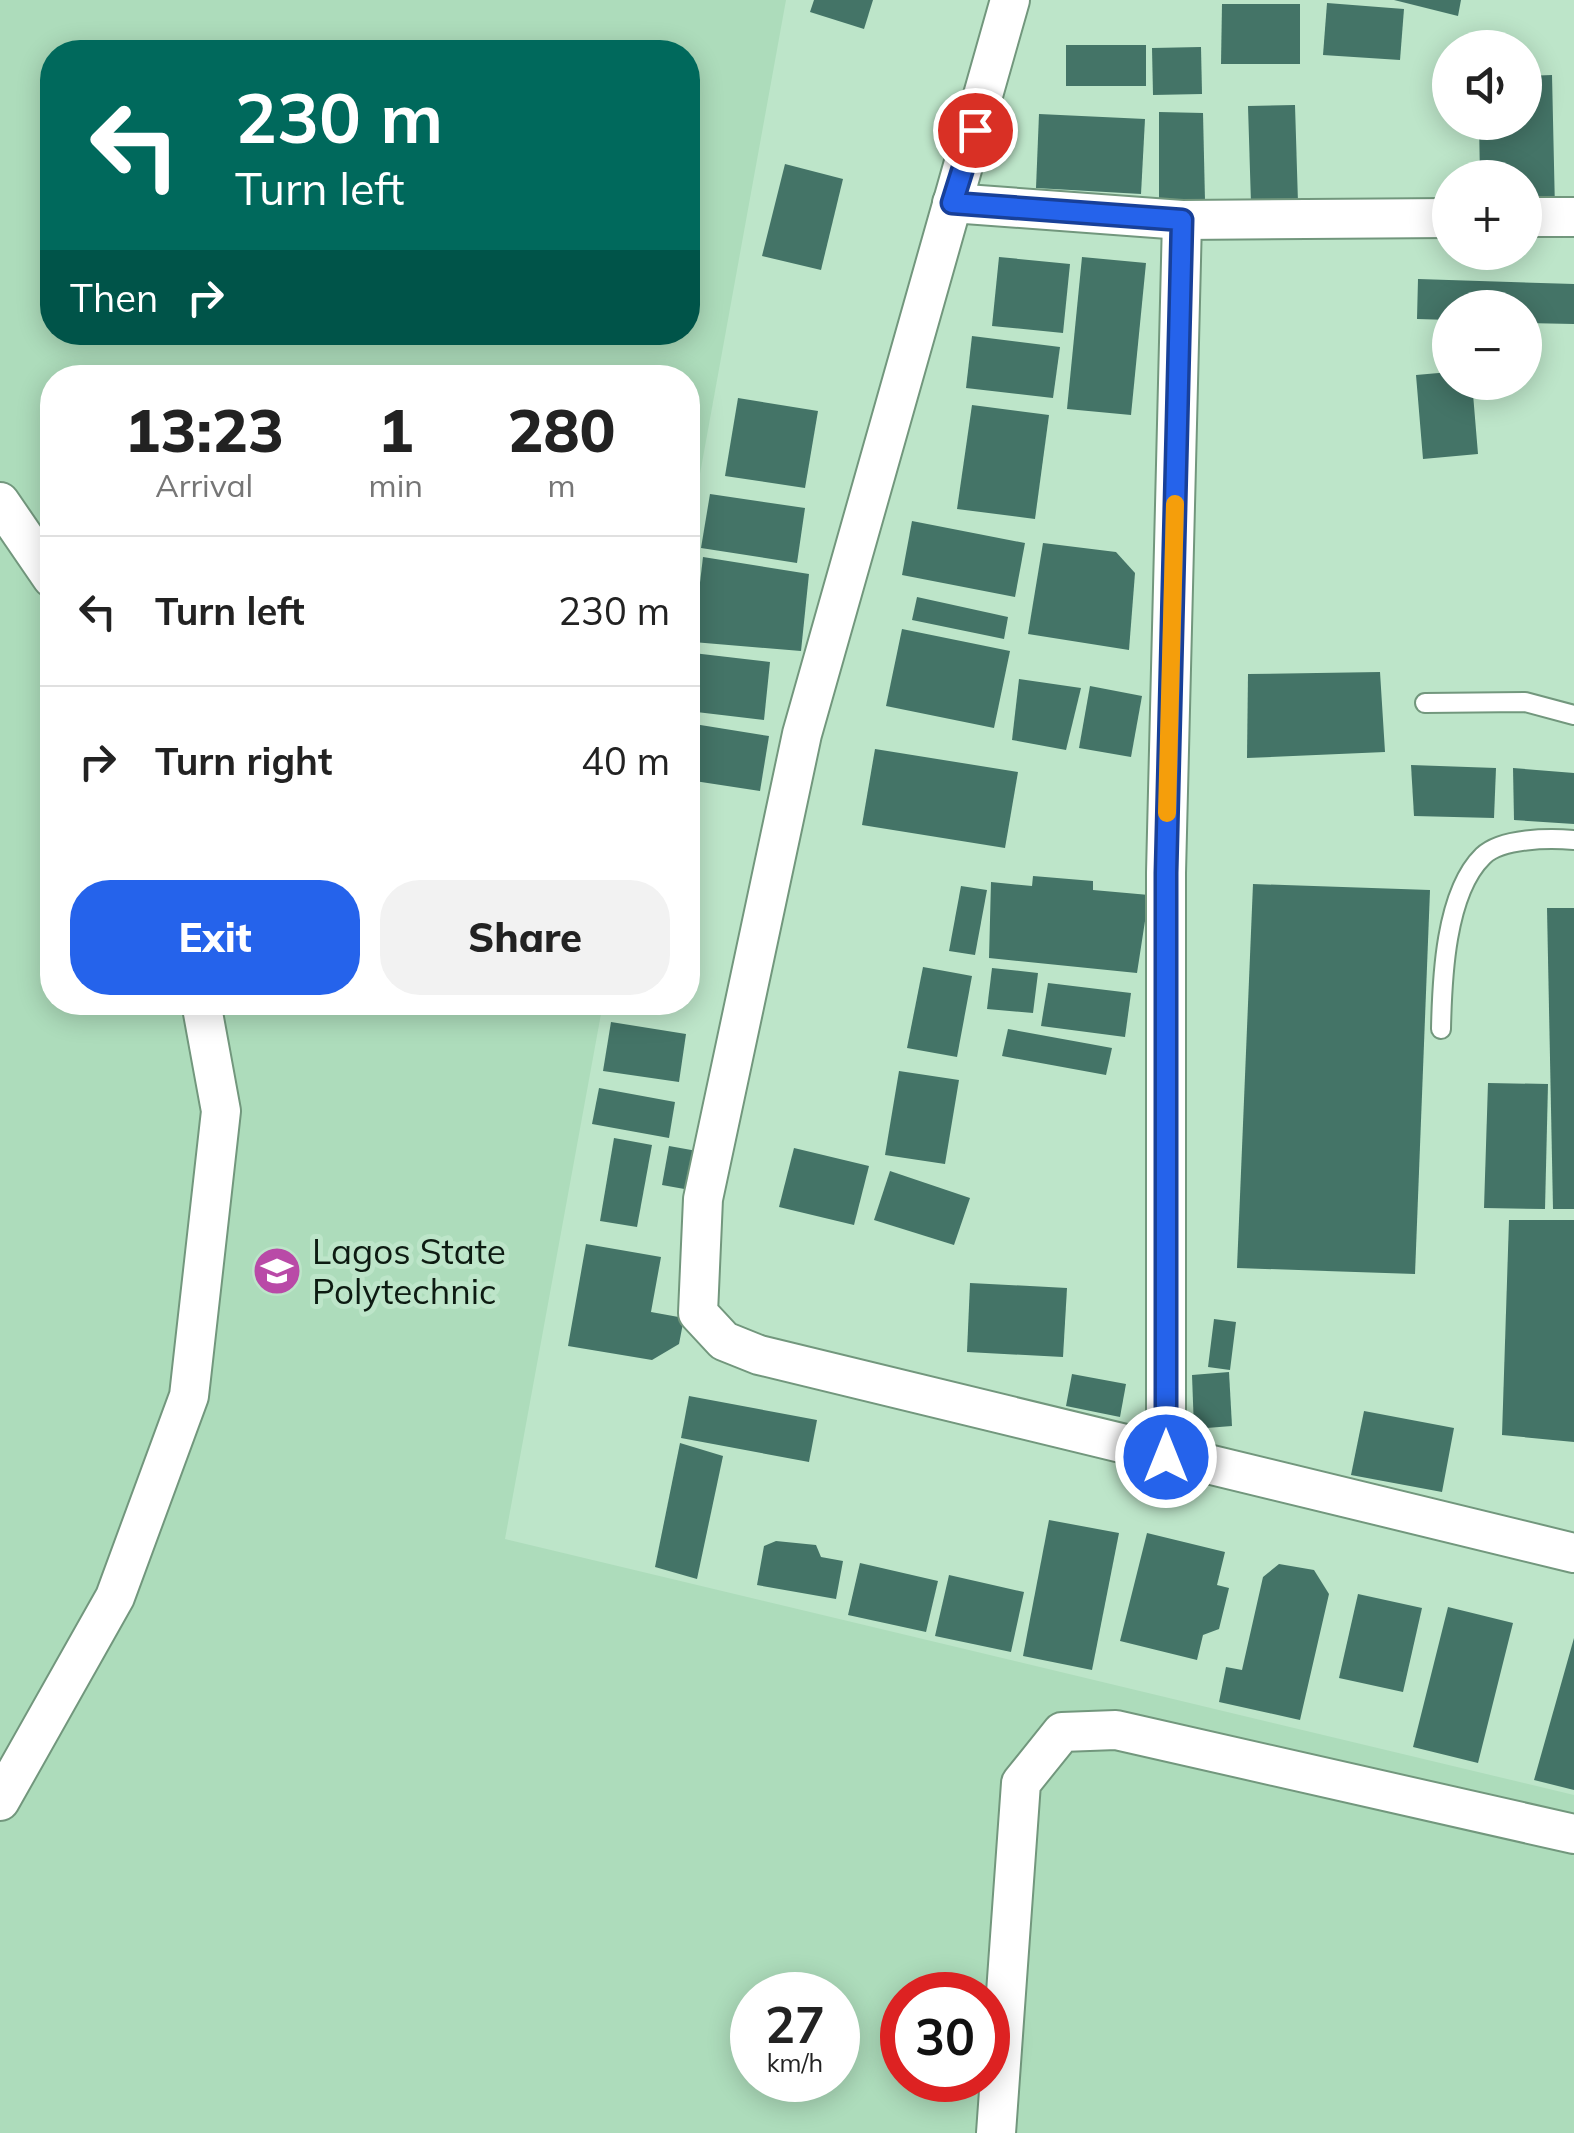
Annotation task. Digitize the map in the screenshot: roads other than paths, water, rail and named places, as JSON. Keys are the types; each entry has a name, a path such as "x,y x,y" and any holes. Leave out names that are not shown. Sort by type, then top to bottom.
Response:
{"street":[{"path":"1010,0 802,734 702,1199 698,1313 724,1341 759,1354 1166,1457 1574,1553"},
{"path":"952,203 1182,220 1432,218"},
{"path":"1542,217 1574,216"},
{"path":"1166,1457 1166,873 1182,220"},
{"path":"0,502 40,560"},
{"path":"0,1801 115,1598 189,1396 221,1111 203,1015"},
{"path":"996,2133 1021,1783 1062,1732 1116,1730 1574,1834"}],"lane":[{"path":"1425,703 1525,702 1574,715"},
{"path":"1440,1029 1443,966 1464,882 1484,854 1508,845 1574,840"}],"place":[{"name":"Lagos State Polytechnic","path":"277,1271"}]}
